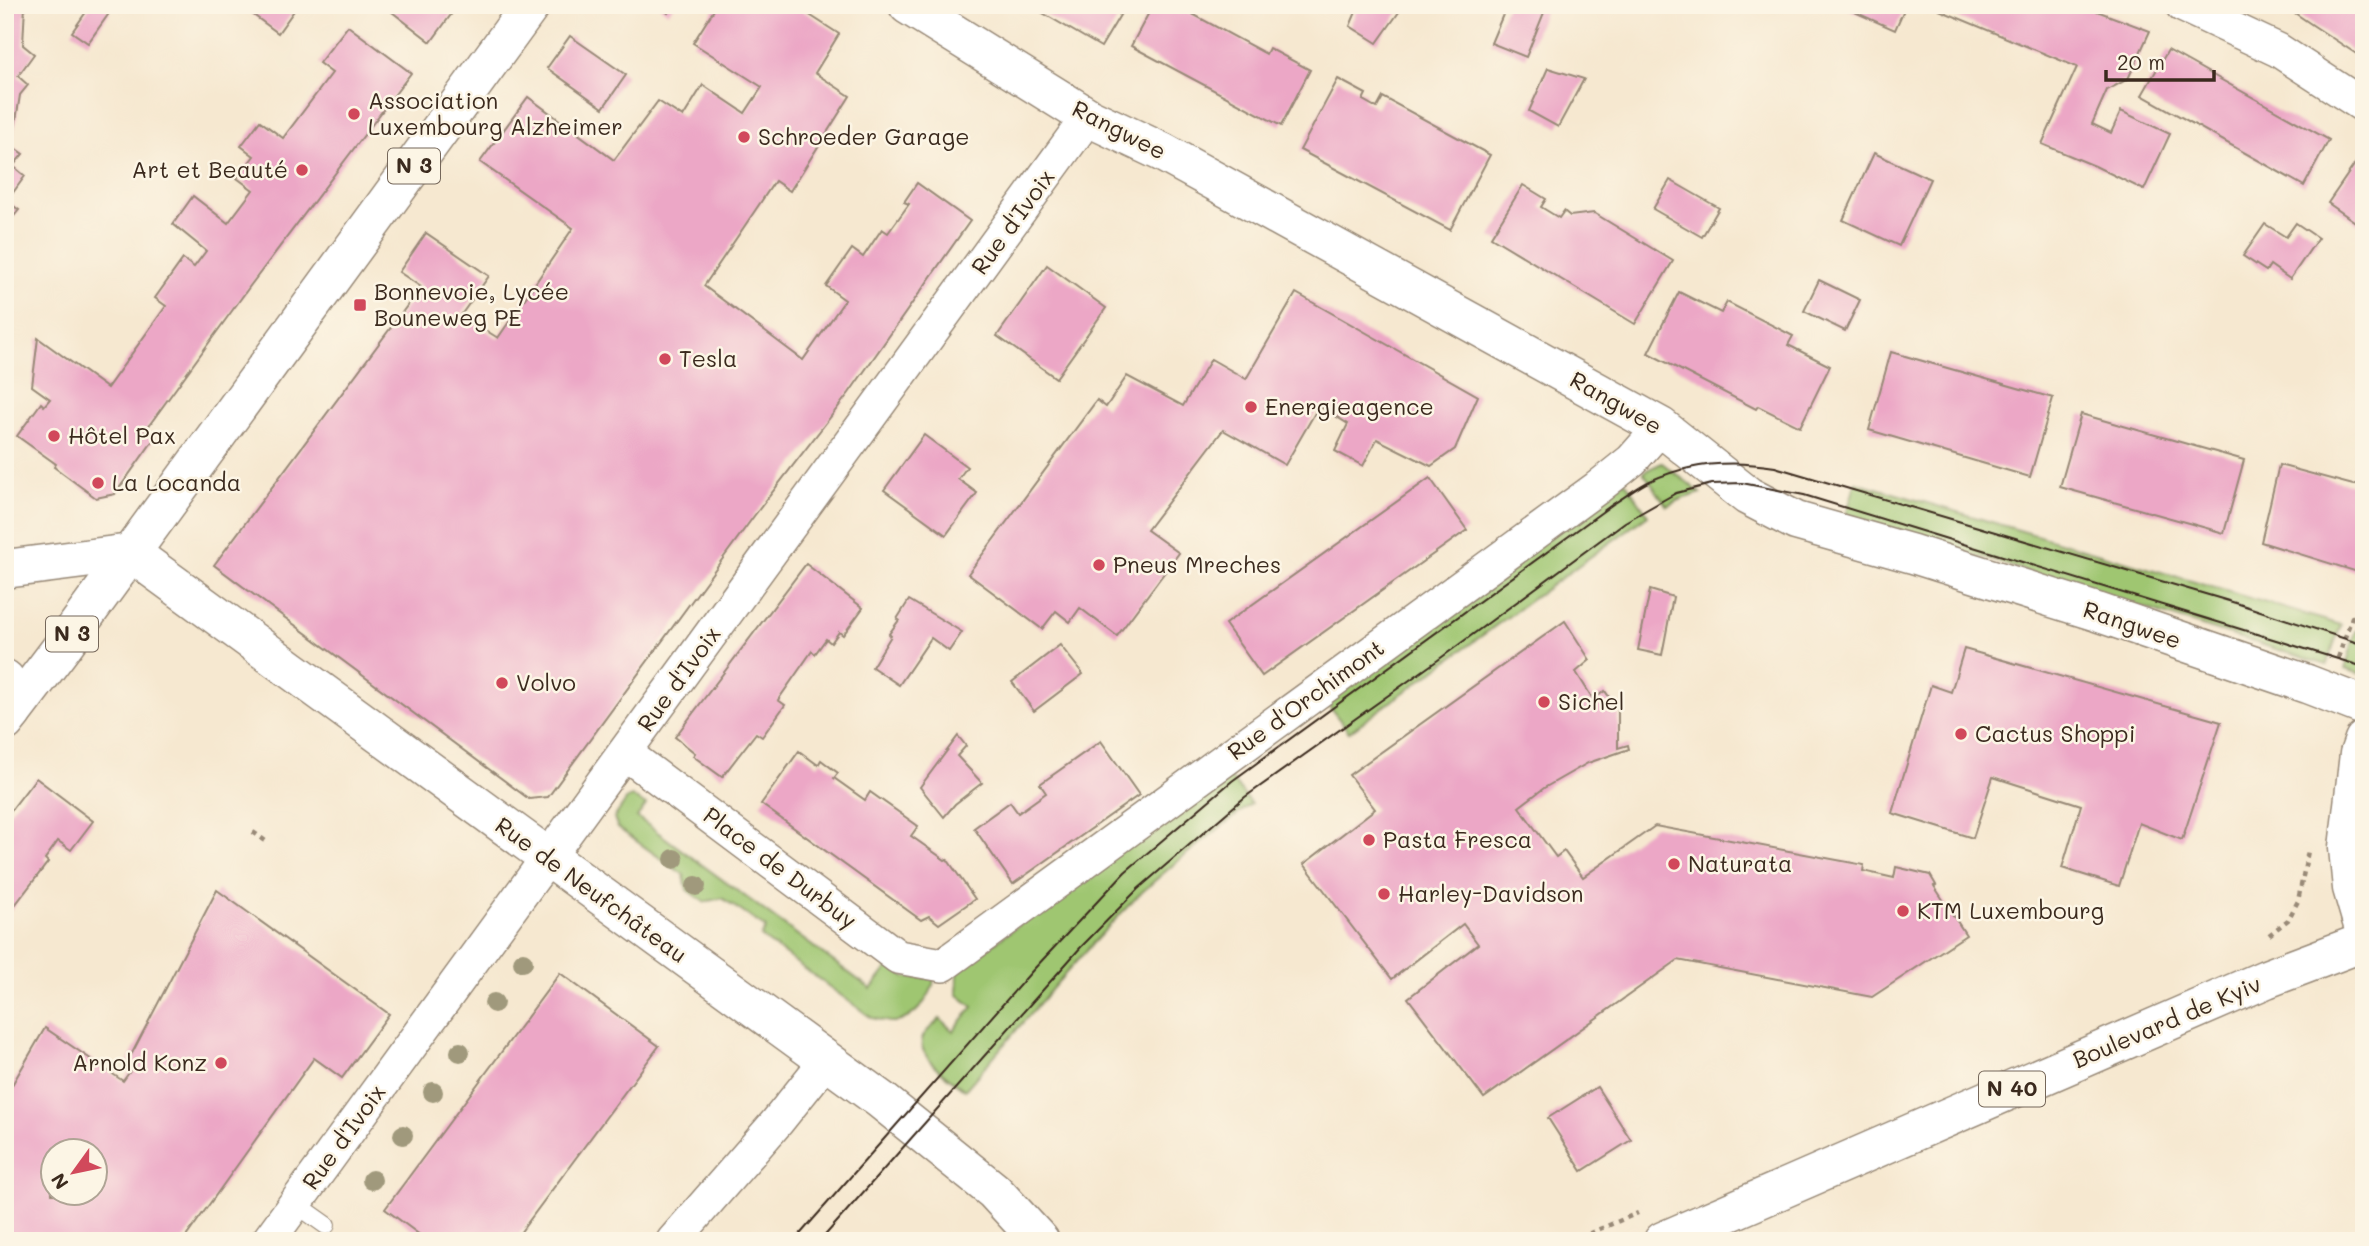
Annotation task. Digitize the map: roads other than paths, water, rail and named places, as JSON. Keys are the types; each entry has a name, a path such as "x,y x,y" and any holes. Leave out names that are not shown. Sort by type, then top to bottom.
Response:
{"main road":[{"name":"N 3","path":"8,705 131,553 531,5"},
{"name":"Rangwee","path":"908,5 1088,117 1162,152 1661,427 1748,495 1796,521 1913,554 2096,612 2364,706"},
{"path":"5,569 131,553"},
{"name":"Rue de Neufchâteau","path":"131,553 825,1062 881,1100 994,1191 1040,1241"},
{"path":"2364,740 2359,754 2348,848 2352,888 2364,929"},
{"name":"Boulevard de Kyiv","path":"1663,1241 2253,985 2364,942"}],"street":[{"path":"2182,5 2278,50 2364,106"},
{"name":"Rue d'Ivoix","path":"268,1241 1088,117"},
{"name":"Rue d'Orchimont","path":"943,965 1597,488 1632,460 1661,427"},
{"name":"Place de Durbuy","path":"625,753 898,957 943,965"},
{"path":"673,1241 825,1062"}],"lane":[{"path":"295,1203 326,1225"}],"tram line":[{"path":"794,1241 1033,970 1125,872 1232,781 1613,504 1645,483 1665,475 1711,464 1775,467 2239,604 2364,645"},
{"path":"820,1241 1081,947 1138,889 1245,797 1438,660 1625,522 1676,493 1712,484 1742,483 1804,495 2364,667"}],"place":[{"name":"Association Luxembourg Alzheimer","path":"354,114"},
{"name":"Schroeder Garage","path":"744,137"},
{"name":"Art et Beauté","path":"302,170"},
{"name":"Bonnevoie, Lycée Bouneweg PE","path":"360,305"},
{"name":"Tesla","path":"665,359"},
{"name":"Energieagence","path":"1251,407"},
{"name":"Hôtel Pax","path":"54,436"},
{"name":"La Locanda","path":"98,483"},
{"name":"Pneus Mreches","path":"1099,565"},
{"name":"Volvo","path":"502,683"},
{"name":"Sichel","path":"1544,702"},
{"name":"Cactus Shoppi","path":"1961,734"},
{"name":"Pasta Fresca","path":"1369,840"},
{"name":"Naturata","path":"1674,864"},
{"name":"Harley-Davidson","path":"1384,894"},
{"name":"KTM Luxembourg","path":"1903,911"},
{"name":"Arnold Konz","path":"221,1063"}]}
